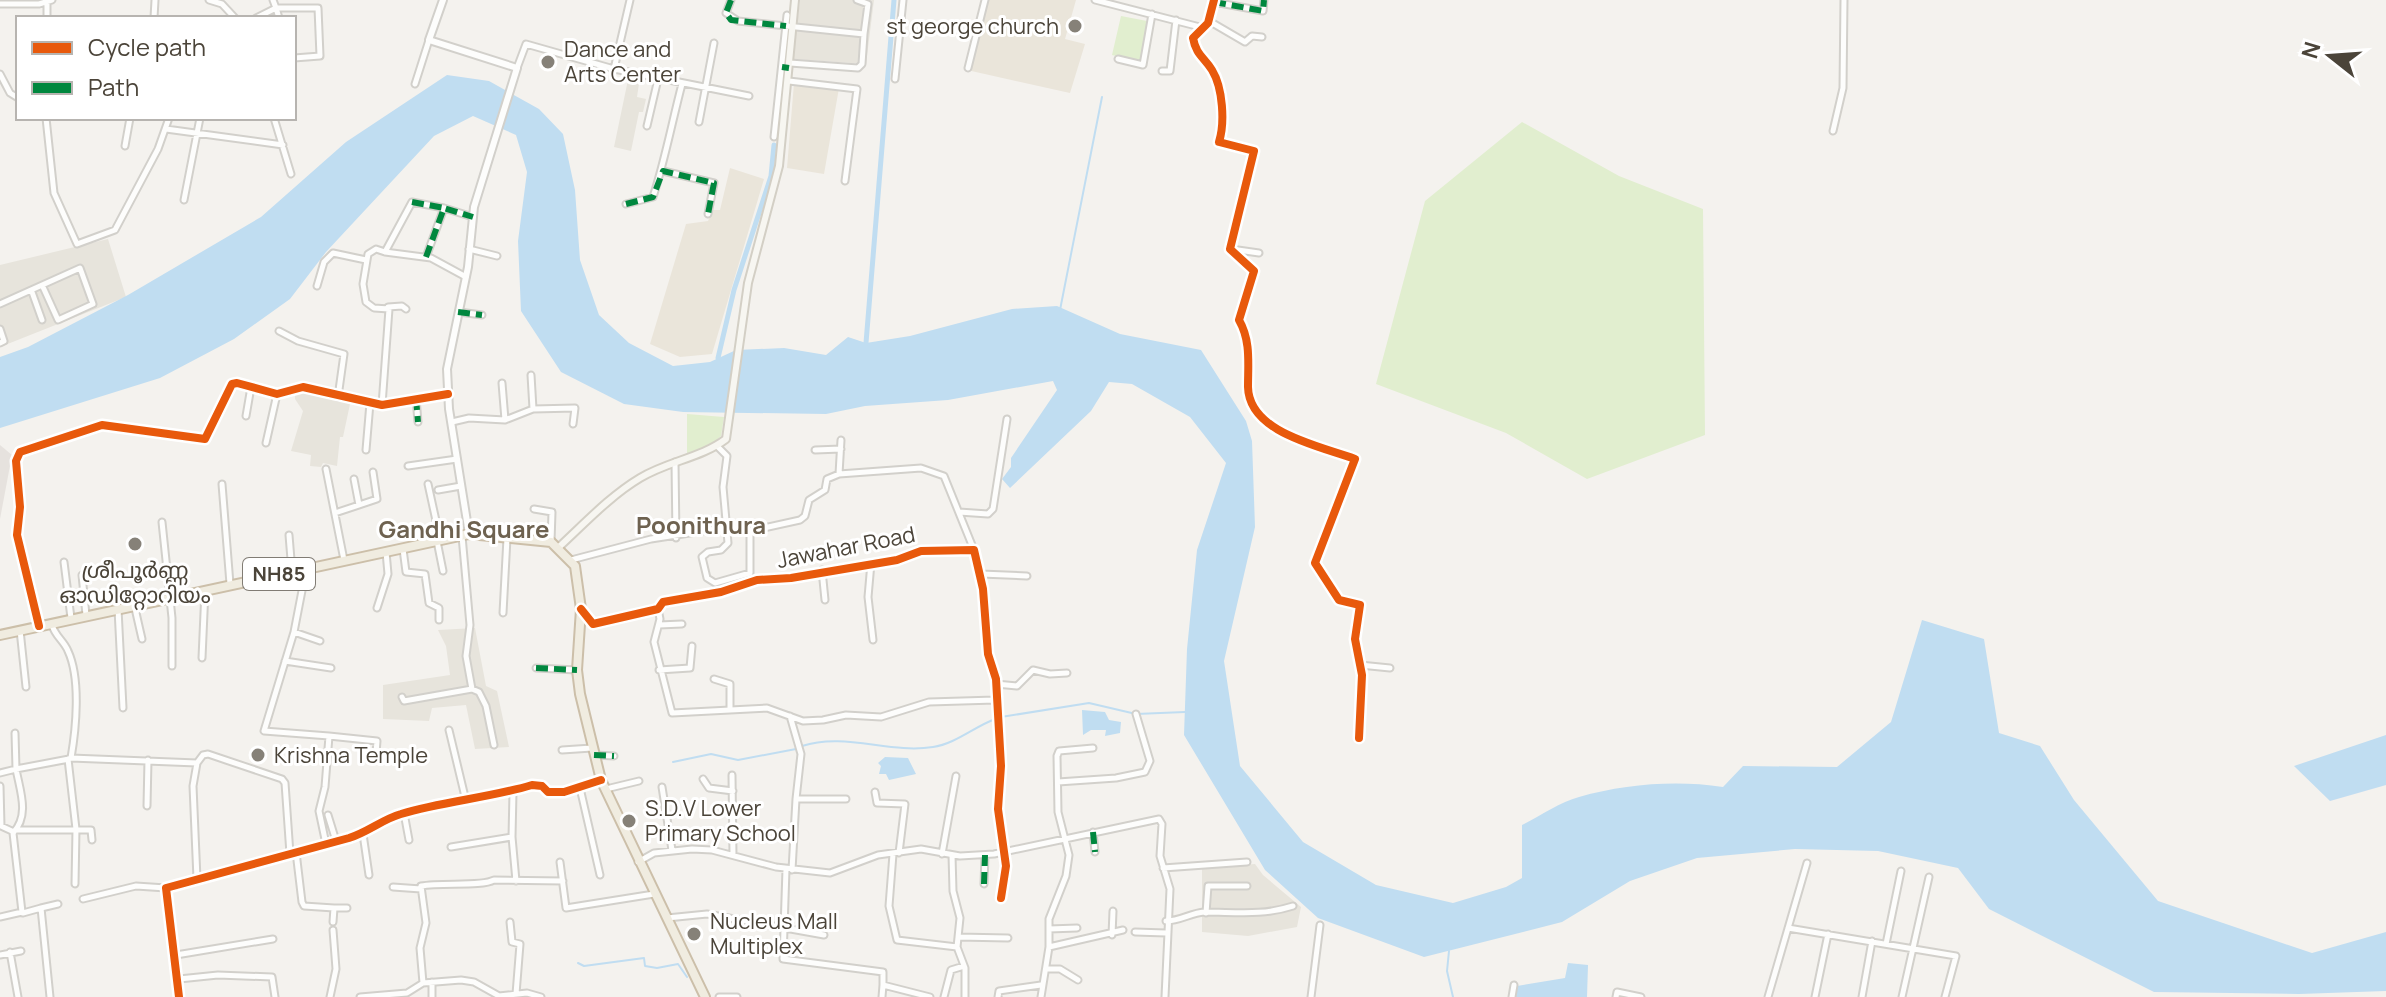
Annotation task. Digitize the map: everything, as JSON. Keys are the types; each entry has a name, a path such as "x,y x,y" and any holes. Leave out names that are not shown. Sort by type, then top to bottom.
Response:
{"highway":[{"name":"NH85","path":"0,635 169,596 466,535 555,544"},
{"path":"555,544 571,560 580,587 577,670 601,780 705,997"}],"main road":[{"path":"555,544 629,486 726,439 744,306 773,198 789,81 789,27 795,0"}],"street":[{"path":"209,0 222,4 233,16"},
{"path":"273,0 278,16"},
{"path":"296,58 320,56 316,0"},
{"path":"415,84 443,0"},
{"path":"614,69 630,0"},
{"path":"731,0 726,13 731,20 864,34"},
{"path":"774,137 787,66 858,68 862,64 868,4 857,0"},
{"path":"895,79 903,0"},
{"path":"968,68 985,0"},
{"path":"1095,0 1200,27"},
{"path":"1230,249 1254,151 1219,142 1223,122 1216,82 1212,69 1195,52 1193,38 1200,27 1209,21 1214,1 1263,11 1264,0"},
{"path":"1833,131 1843,88 1844,0"},
{"path":"0,4 49,1"},
{"path":"260,16 276,8 318,8"},
{"path":"1118,59 1143,65 1152,14"},
{"path":"787,15 789,27"},
{"path":"1162,71 1170,71 1176,20"},
{"path":"1209,21 1245,42 1252,36 1262,37"},
{"path":"429,40 517,68"},
{"path":"699,122 714,43"},
{"path":"472,689 466,656 470,625 466,535 448,394 449,354 466,277 473,217 526,44 614,69 749,96"},
{"path":"0,74 10,93 16,97"},
{"path":"647,126 658,79"},
{"path":"789,81 857,89 845,181"},
{"path":"626,204 653,197 663,171 682,84"},
{"path":"46,120 54,193 77,244 115,230 168,120"},
{"path":"125,146 130,120"},
{"path":"184,200 200,120"},
{"path":"275,120 291,174"},
{"path":"166,129 283,145"},
{"path":"663,171 714,183 708,214"},
{"path":"385,252 412,202 473,217"},
{"path":"426,257 444,208"},
{"path":"469,249 497,256"},
{"path":"1230,249 1259,253"},
{"path":"1230,249 1254,271 1239,320 1248,335 1248,398 1272,428 1355,459 1315,563 1339,600 1360,605 1355,639 1360,665 1359,738"},
{"path":"406,309 402,306 374,308 366,302 363,284 366,260 371,250 426,257 466,277"},
{"path":"317,286 324,262 333,253 366,260"},
{"path":"0,304 80,268 93,304 58,320 43,287"},
{"path":"32,292 42,320"},
{"path":"382,405 388,307"},
{"path":"458,312 482,315"},
{"path":"0,329 4,341 0,343"},
{"path":"279,331 344,354 338,397"},
{"path":"531,375 533,409"},
{"path":"502,383 505,420"},
{"path":"39,626 17,541 20,507 17,455 102,425 205,439 232,384 277,394 303,387 382,405 448,394"},
{"path":"246,416 251,387"},
{"path":"266,443 277,394"},
{"path":"416,398 418,422"},
{"path":"366,450 370,403"},
{"path":"452,422 505,420 533,409 576,408 573,424"},
{"path":"958,512 988,514 993,509 1007,419"},
{"path":"839,474 841,440"},
{"path":"717,446 727,456 723,497 728,543 721,550 708,552 702,557 707,578 715,583 750,573 750,531"},
{"path":"815,450 841,449"},
{"path":"408,466 458,459"},
{"path":"675,462 676,538"},
{"path":"571,560 651,539 676,538 728,527 750,531 800,520 805,516 809,500 825,490 827,479 839,474 927,468 949,482 981,574 985,638 996,684 1001,766 998,809 1005,852 1001,898"},
{"path":"326,469 345,561"},
{"path":"335,513 378,497 373,472"},
{"path":"354,479 359,505"},
{"path":"222,484 230,584"},
{"path":"428,484 443,571"},
{"path":"438,490 462,485"},
{"path":"534,509 551,511 555,544"},
{"path":"162,522 172,666"},
{"path":"289,535 292,572"},
{"path":"503,613 507,537"},
{"path":"403,549 406,572 425,574 429,603 439,608 439,620"},
{"name":"Jawahar Road","path":"581,609 593,624 604,624 658,609 663,602 676,598 822,570 897,560 921,551 974,550"},
{"path":"377,608 388,576 386,552"},
{"path":"64,562 71,618"},
{"path":"871,563 868,597 873,640"},
{"path":"306,569 294,632 264,731 377,741 376,753 394,754"},
{"path":"822,570 825,600"},
{"path":"981,574 1027,576"},
{"path":"82,575 86,615"},
{"path":"202,658 205,589"},
{"path":"134,604 142,639"},
{"path":"118,607 123,708"},
{"path":"658,609 659,625 654,642 672,713 767,708 803,721 846,715 881,717 929,702 995,700"},
{"path":"52,623 54,634 68,652 76,714 70,759 76,829 75,884"},
{"path":"659,625 682,624"},
{"path":"20,630 26,687"},
{"path":"294,632 320,641"},
{"path":"659,670 690,668 692,646"},
{"path":"285,661 331,668"},
{"path":"1360,665 1390,668"},
{"path":"536,668 577,670"},
{"path":"996,684 1017,686 1033,670 1050,674 1067,673"},
{"path":"714,679 730,684 730,708"},
{"path":"402,697 404,701 472,689 479,692 486,706 494,745"},
{"path":"1058,782 1116,778 1145,772 1150,761 1136,714"},
{"path":"790,716 801,754 783,930 783,959 883,972 882,997"},
{"path":"449,730 466,801"},
{"path":"15,733 16,769 25,800 15,831 22,913"},
{"path":"326,844 319,811 325,787 329,736"},
{"path":"1041,997 1049,947 1049,919 1066,876 1066,836 1058,812 1059,751 1093,748"},
{"path":"562,750 614,756"},
{"path":"197,879 193,786 197,763 208,754 282,779 304,906 347,908"},
{"path":"0,773 70,759 197,763"},
{"path":"147,806 148,760"},
{"path":"732,775 733,855"},
{"path":"942,854 956,776"},
{"path":"703,779 709,788 733,791"},
{"path":"83,899 136,886 166,888 363,834 466,801 532,785 542,786 548,792 580,788 601,780"},
{"path":"605,789 639,781"},
{"path":"0,786 1,826 15,831 91,830 92,840"},
{"path":"662,787 672,850"},
{"path":"580,788 600,875"},
{"path":"513,792 512,837 516,881"},
{"path":"875,792 877,803 905,804 889,906 897,940 957,947"},
{"path":"796,799 846,799"},
{"path":"328,815 336,841"},
{"path":"405,819 409,840"},
{"path":"638,862 654,853 672,850 712,850 789,870 830,873 850,868 865,857 921,849 952,855 985,855 1159,819 1163,868 1170,889 1166,921 1165,997"},
{"path":"1093,832 1095,852"},
{"path":"363,834 369,875"},
{"path":"451,847 512,837"},
{"path":"952,855 953,891 960,918 957,947 964,966 965,997"},
{"path":"984,884 985,855"},
{"path":"560,862 566,908 654,894"},
{"path":"1163,868 1247,862"},
{"path":"1768,997 1807,863"},
{"path":"1886,944 1901,871"},
{"path":"1902,997 1929,877"},
{"path":"393,887 421,889 437,883 485,885 494,880 563,881"},
{"path":"1206,913 1208,886 1247,886"},
{"path":"166,888 179,997"},
{"path":"421,889 426,923 420,948 423,983"},
{"path":"0,917 58,904"},
{"path":"1166,921 1206,913 1258,914 1293,906"},
{"path":"41,908 50,997"},
{"path":"333,922 334,908"},
{"path":"1112,935 1113,911"},
{"path":"666,919 707,914 824,935"},
{"path":"510,922 512,942 520,944 516,994"},
{"path":"1311,997 1320,925"},
{"path":"1049,929 1077,928"},
{"path":"1788,928 1956,956 1945,997"},
{"path":"330,997 336,969 333,930"},
{"path":"1049,947 1112,935 1123,930"},
{"path":"1135,932 1166,933"},
{"path":"1815,997 1828,934"},
{"path":"958,937 1008,938"},
{"path":"176,955 273,939"},
{"path":"1862,997 1872,941"},
{"path":"0,955 21,951"},
{"path":"10,952 18,997"},
{"path":"944,997 951,970 964,966"},
{"path":"1046,969 1060,969 1078,980"},
{"path":"179,979 218,975 272,977 275,997"},
{"path":"360,997 407,995 423,983 458,980 474,982 499,996 516,994 541,997"},
{"path":"432,982 432,997"},
{"path":"883,985 930,997"},
{"path":"998,997 999,991 1041,985"},
{"path":"1512,997 1514,985"},
{"path":"1616,997 1617,992 1641,997"},
{"path":"719,997 737,997"}],"shaded area":[{"path":"800,0 874,0 866,64 793,59"},
{"path":"986,0 1076,0 1065,39 1085,44 1070,93 967,70"},
{"path":"629,75 640,77 637,97 646,99 643,112 639,112 631,151 614,147"},
{"path":"794,83 839,88 824,174 787,168"},
{"path":"730,168 764,179 712,354 680,357 650,344 686,224 708,221 713,210 720,210"},
{"path":"108,239 126,297 0,347 0,265"},
{"path":"303,390 350,404 343,437 340,437 337,466 323,463 321,467 310,466 311,455 291,451 303,411 295,399 295,393"},
{"path":"0,445 12,455 0,519"},
{"path":"475,628 486,686 497,691 509,747 475,749 466,705 432,708 429,721 383,719 383,685 450,675 446,646 438,630"},
{"path":"1255,864 1263,875 1301,907 1297,927 1248,936 1202,932 1202,868"}],"green space":[{"path":"1121,16 1147,21 1140,62 1112,55"},
{"path":"1522,122 1619,176 1703,209 1705,435 1587,479 1506,433 1376,384 1425,201"},
{"path":"687,414 724,417 721,436 711,445 687,454"}],"water":[{"path":"447,75 489,81 539,109 563,134 575,190 580,260 599,315 629,343 673,366 710,362 736,350 784,348 826,355 848,337 866,343 910,336 1012,309 1057,306 1120,334 1201,350 1246,421 1252,441 1255,527 1224,661 1240,766 1303,842 1376,885 1453,903 1506,887 1522,878 1522,825 1572,799 1651,784 1723,787 1743,766 1837,767 1891,722 1922,620 1984,639 1999,733 2040,746 2074,800 2158,901 2312,953 2386,932 2386,991 2299,994 2154,992 1989,909 1958,868 1878,851 1795,849 1697,858 1630,881 1562,922 1424,957 1318,918 1265,870 1184,735 1187,649 1197,550 1226,463 1190,417 1132,384 1109,382 1091,411 1010,488 1002,479 1011,467 1011,458 1057,390 1053,381 948,400 865,406 826,414 683,412 624,404 561,372 521,311 518,241 527,172 516,135 473,116 434,136 326,252 290,299 234,339 160,378 0,428 0,357 28,347 128,295 261,217 346,142"},
{"path":"1082,710 1105,712 1109,720 1121,722 1120,733 1105,736 1106,730 1091,730 1083,735"},
{"path":"2386,735 2386,785 2330,801 2294,766"},
{"path":"885,757 908,758 916,774 889,780 886,774 879,774 881,766 878,763"},
{"path":"1568,963 1588,965 1587,997 1516,997 1517,986 1565,978"}],"waterway":[{"path":"866,343 894,0"},
{"path":"1060,310 1102,97"},
{"path":"718,358 734,290 771,176 774,145"},
{"path":"1001,717 1089,703 1136,714 1185,712"},
{"path":"802,746 834,741 900,748 933,747 995,719"},
{"path":"673,762 711,754 738,760 796,749"},
{"path":"1449,951 1447,971 1453,997"},
{"path":"578,963 584,966 644,958 645,966 657,968 678,964 687,977"}],"marked path":[{"path":"731,0 726,13 731,20 786,26"},
{"path":"1214,2 1263,11 1264,0"},
{"path":"782,67 789,68"},
{"path":"626,204 653,197 663,171 714,183 708,214"},
{"path":"412,202 444,208"},
{"path":"426,257 444,208 473,217"},
{"path":"458,312 482,315"},
{"path":"416,398 418,422"},
{"path":"536,668 577,670"},
{"path":"594,755 614,756"},
{"path":"1093,832 1095,852"},
{"path":"984,884 985,855"}],"cycle path":[{"path":"1214,0 1208,23 1193,38 1219,86 1222,116 1219,142 1254,151 1230,249 1254,271 1239,320 1247,344 1251,403 1273,427 1306,443 1355,459 1315,563 1339,600 1360,605 1355,639 1362,675 1359,738"},
{"path":"39,626 17,535 20,507 16,461 20,452 102,425 205,439 232,384 237,383 277,394 303,387 382,405 448,394"},
{"path":"581,609 593,624 658,609 663,602 721,592 757,580 791,578 897,560 921,551 974,550 983,589 988,654 996,679 1001,766 998,809 1006,866 1001,898"},
{"path":"179,997 166,888 349,838 394,816 417,810 532,785 542,786 548,792 564,792 601,780"}],"place":[{"name":"st george church","path":"1075,26"},
{"name":"Dance and Arts Center","path":"548,62"},
{"name":"ശ്രീപൂർണ്ണ ഓഡിറ്റോറിയം","path":"135,544"},
{"name":"Krishna Temple","path":"258,755"},
{"name":"S.D.V Lower Primary School","path":"629,821"},
{"name":"Nucleus Mall Multiplex","path":"694,934"}],"district":[{"name":"Poonithura","path":"701,526"},
{"name":"Gandhi Square","path":"464,530"}]}
